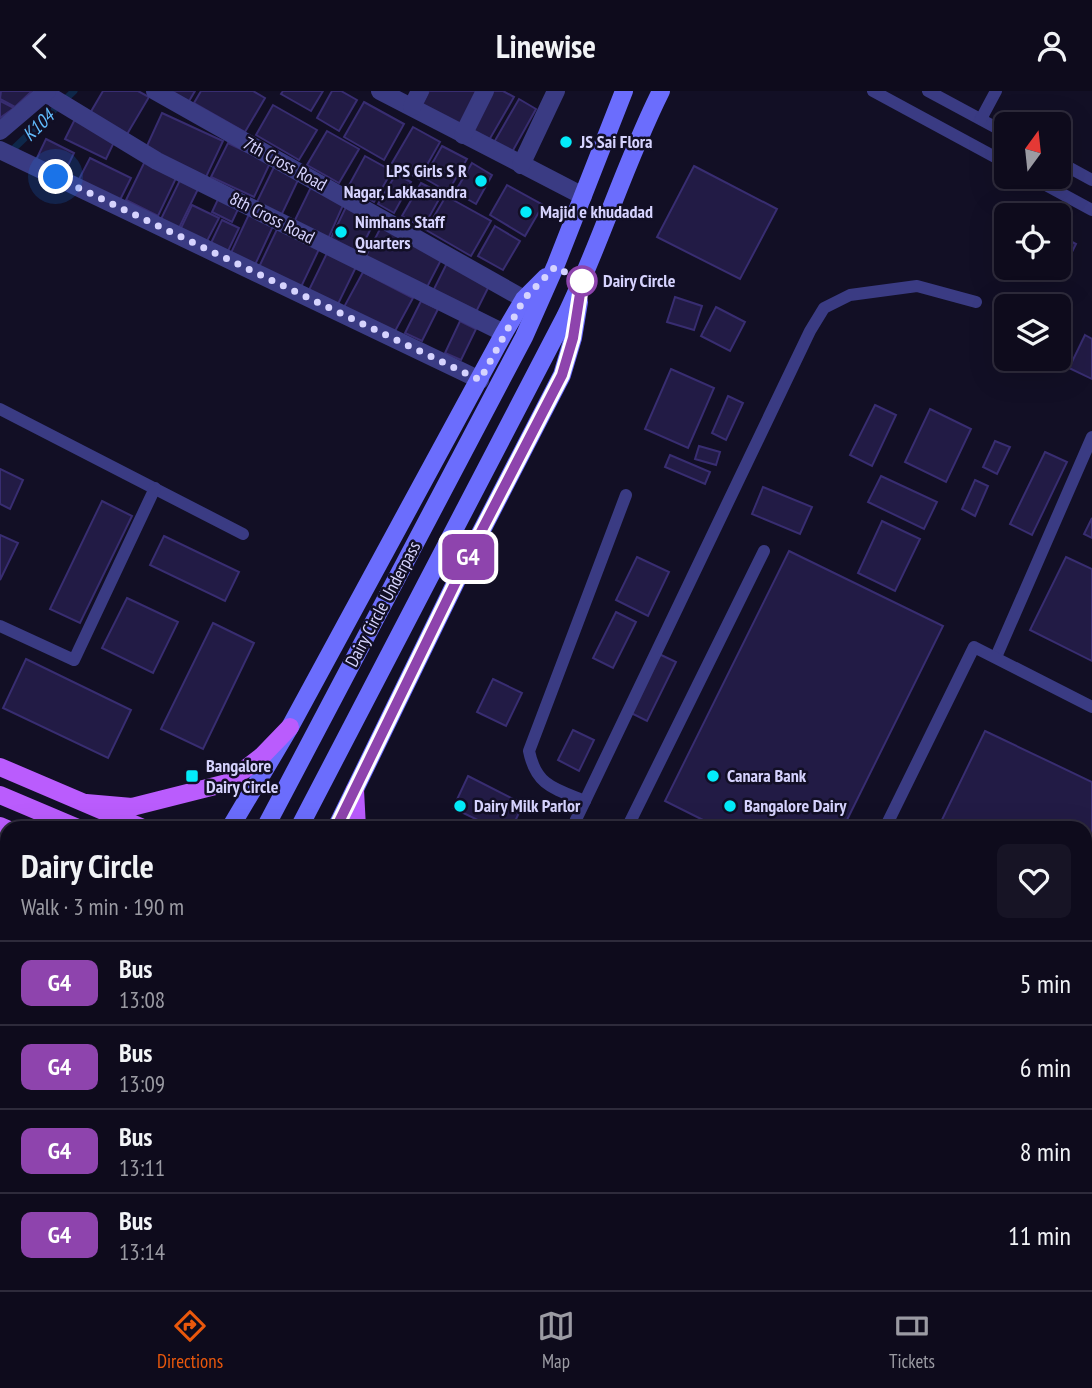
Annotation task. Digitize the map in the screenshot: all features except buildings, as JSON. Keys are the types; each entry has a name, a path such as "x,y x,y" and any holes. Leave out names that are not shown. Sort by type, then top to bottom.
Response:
{"main road":[{"name":"Dairy Circle Underpass","path":"269,821 524,337 555,267 624,91"},
{"path":"340,821 469,555 562,375 573,338 582,281 636,140 661,91"},
{"path":"234,821 290,727 474,377 524,299 555,267"},
{"name":"Dairy Circle Underpass","path":"303,821 582,281"},
{"path":"86,803 132,807 227,783 262,756 290,727"},
{"path":"0,767 127,821"},
{"path":"355,790 357,821"},
{"path":"0,795 61,821"}],"street":[{"name":"7th Cross Road","path":"155,91 524,299"},
{"path":"380,91 416,99 463,135 583,197"},
{"path":"463,135 485,91"},
{"path":"521,165 556,91"},
{"path":"0,131 46,92"},
{"name":"8th Cross Road","path":"46,92 157,161 504,333"},
{"path":"0,150 474,377"}],"lane":[{"path":"873,91 994,157"},
{"path":"928,91 994,126"},
{"path":"981,119 996,91"},
{"path":"1071,169 1092,180"},
{"path":"1053,189 1092,210"},
{"path":"575,821 810,331 824,308 850,295 917,286 976,302"},
{"path":"0,409 243,534"},
{"path":"996,657 1090,444"},
{"path":"0,626 74,660 155,488"},
{"path":"585,801 552,788 533,772 529,751 626,495"},
{"path":"633,821 764,551"},
{"path":"889,821 974,647 1092,707"}],"waterway":[{"name":"K104","path":"8,154 74,91"}],"bus line":[{"name":"G4","path":"340,821 469,555 562,375 573,338 582,281"}],"place":[{"name":"JS Sai Flora","path":"566,142"},
{"name":"LPS Girls S R Nagar, Lakkasandra","path":"481,181"},
{"name":"Majid e khudadad","path":"526,212"},
{"name":"Nimhans Staff Quarters","path":"341,232"},
{"name":"Dairy Circle","path":"582,281"},
{"name":"Bangalore Dairy Circle","path":"192,776"},
{"name":"Canara Bank","path":"713,776"},
{"name":"Dairy Milk Parlor","path":"460,806"},
{"name":"Bangalore Dairy","path":"730,806"}],"route":[{"path":"56,177 480,380 524,299 555,267 582,281"}]}
